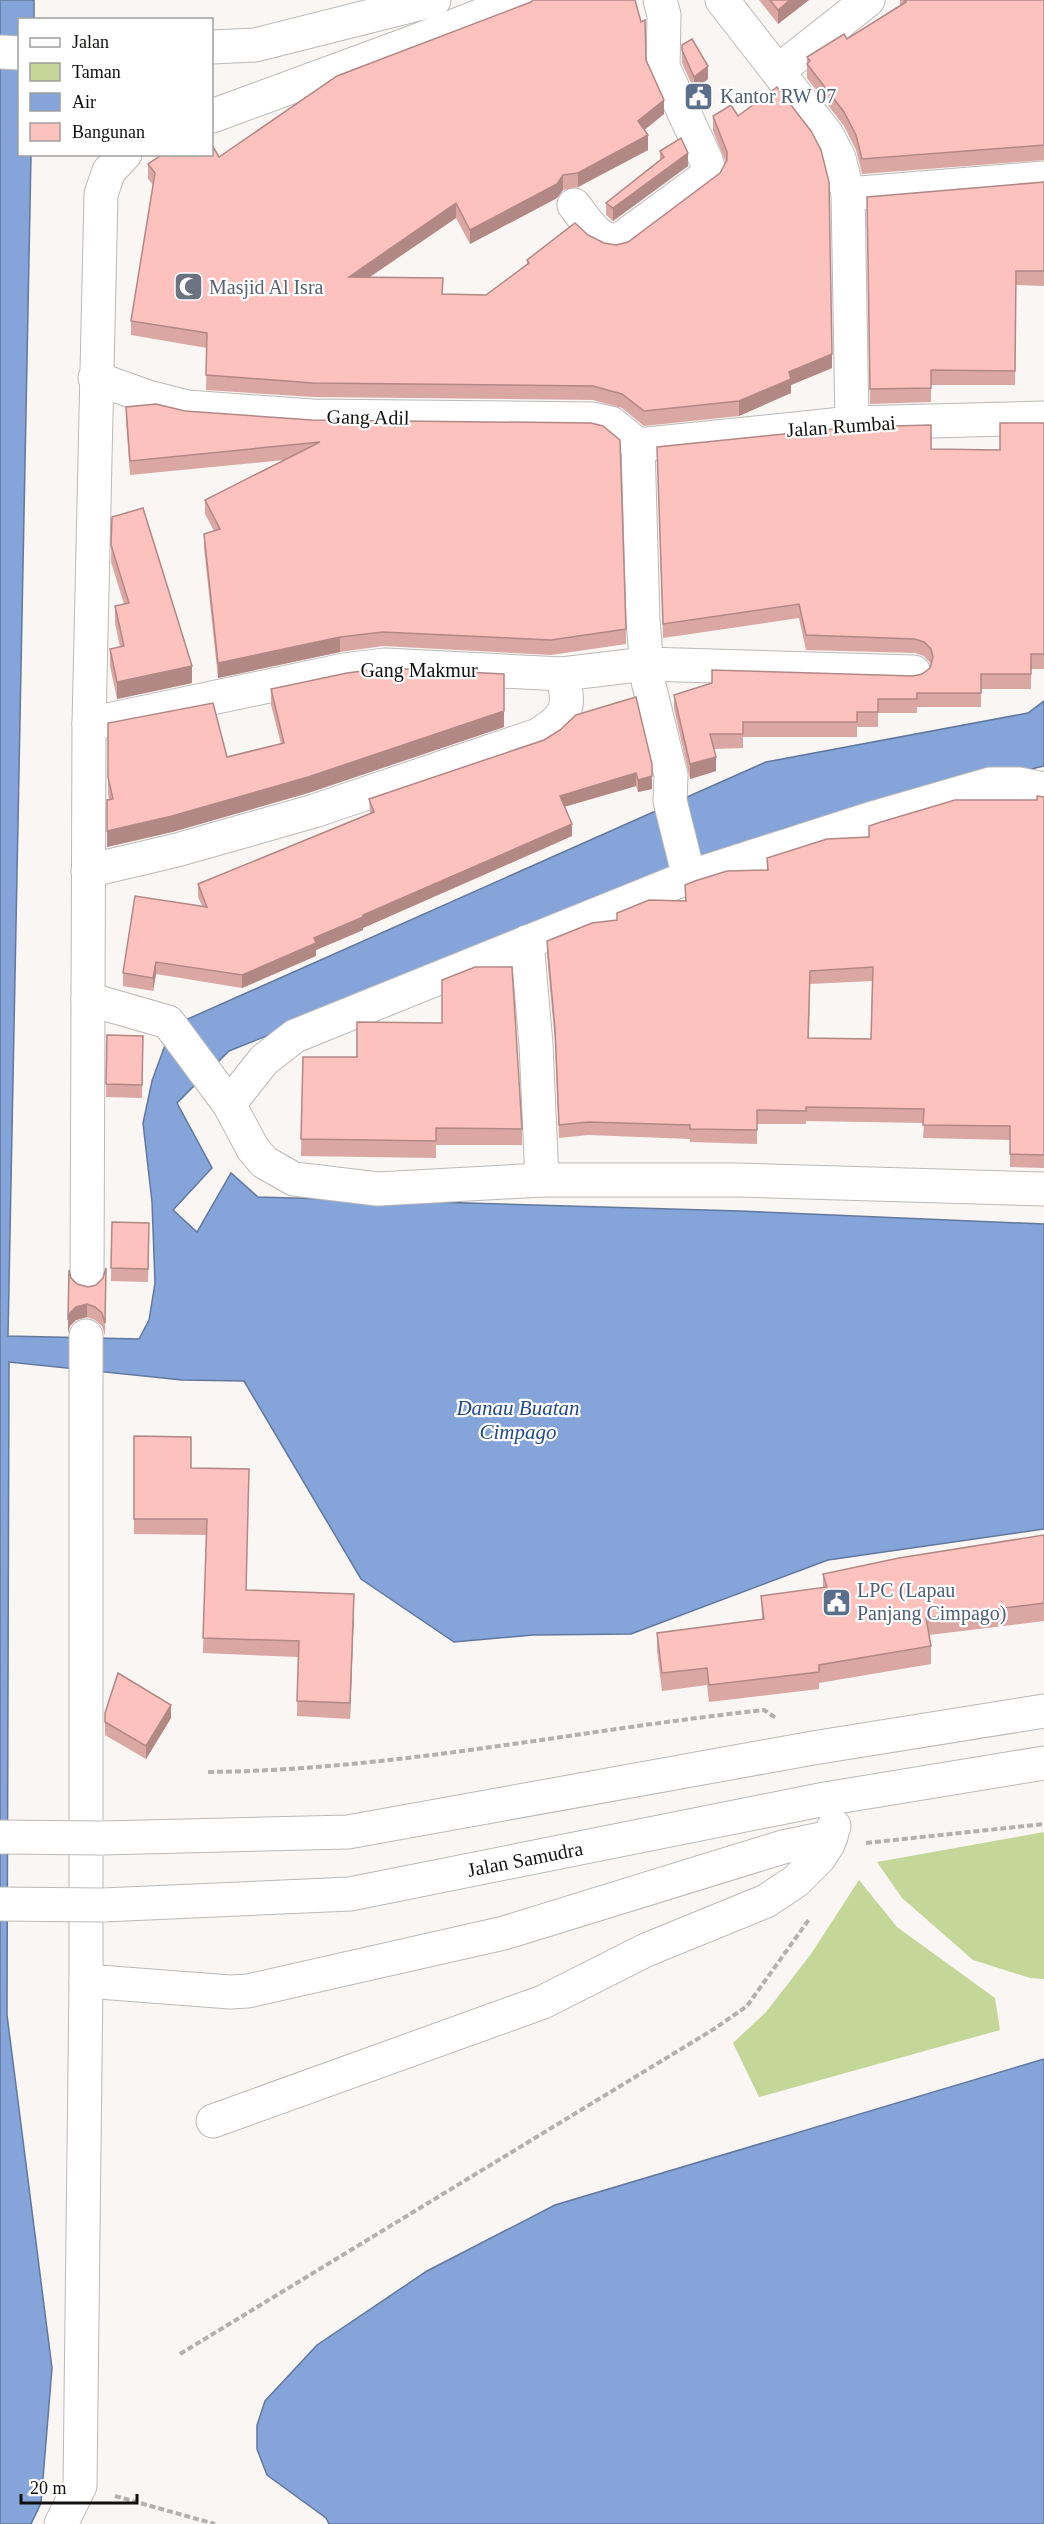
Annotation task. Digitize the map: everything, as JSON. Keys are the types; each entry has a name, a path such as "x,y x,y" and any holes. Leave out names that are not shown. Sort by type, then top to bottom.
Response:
{"street":[{"path":"213,47 255,45 434,0"},
{"path":"213,116 520,0"},
{"path":"574,205 598,235 608,241 618,241 710,171 663,67 664,15 660,0"},
{"path":"722,0 827,135 839,158 848,194 852,423"},
{"path":"778,71 868,0"},
{"path":"0,52 18,52"},
{"path":"87,1281 89,724 101,194 109,171 123,156"},
{"path":"848,194 1044,178"},
{"name":"Gang Adil","path":"96,378 148,397 187,407 312,416 593,419 611,423 638,445"},
{"name":"Jalan Rumbai","path":"638,445 852,423 1044,418"},
{"path":"638,445 646,664 653,706 671,775 670,801 688,873"},
{"name":"Gang Makmur","path":"89,724 344,670 385,665 562,674 646,664 914,672"},
{"path":"88,871 177,850 314,811 538,735 565,714 567,697 562,674"},
{"path":"222,1096 295,1036 527,942 688,873 990,784 1019,784 1044,789"},
{"path":"527,942 536,1044 542,1180"},
{"path":"88,999 168,1022 222,1096 253,1149 264,1162 294,1179 378,1189 542,1180 737,1180 1044,1189"},
{"path":"61,2524 80,2486 86,1980 86,1336"},
{"path":"0,1837 102,1838 348,1832 818,1747 1044,1711"},
{"name":"Jalan Samudra","path":"0,1904 104,1905 350,1894 830,1798 1044,1763"},
{"path":"213,2121 543,2002 646,1950 766,1901 796,1881 819,1858 831,1837 837,1814 830,1798"},
{"path":"86,1980 230,1992 248,1991 504,1933 783,1847 831,1837"}],"path":[{"path":"208,1772 255,1772 436,1756 764,1710 818,1747"},
{"path":"864,1844 1044,1824"},
{"path":"180,2354 714,2029 747,2006 815,1911"},
{"path":"80,2486 215,2524"}],"green space":[{"path":"1044,1832 1044,1979 1030,1978 973,1960 902,1898 877,1862"},
{"path":"859,1880 897,1927 995,1998 1000,2030 759,2097 733,2043 766,2012 811,1954"}],"water":[{"name":"Danau Buatan Cimpago","path":"0,0 34,0 34,18 18,18 18,156 31,156 8,1336 139,1339 149,1320 155,1283 152,1202 143,1123 152,1081 172,1026 766,762 1028,713 1044,701 1044,766 786,828 229,1051 177,1103 212,1168 173,1210 197,1232 231,1173 258,1197 740,1211 1044,1224 1044,1529 828,1560 631,1634 533,1635 454,1642 361,1579 244,1381 182,1380 9,1362 7,2015 52,2368 41,2503 31,2524 0,2524"},
{"path":"1044,2059 1044,2524 329,2524 326,2518 267,2475 257,2449 257,2425 265,2401 317,2345 427,2271 555,2205"}],"building":[{"path":"533,0 635,0 641,22 645,20 646,60 664,100 638,121 648,135 578,173 563,175 557,184 470,230 456,203 349,277 443,278 442,294 486,295 529,263 527,260 575,223 588,235 604,243 616,245 628,242 720,173 727,160 727,152 713,116 731,105 738,116 777,87 811,131 821,150 829,182 832,354 789,372 791,379 739,401 644,411 622,394 593,386 313,383 206,375 207,333 131,321 155,173 148,164 160,156 213,156 213,147 219,157 337,76"},
{"path":"770,0 790,0 778,10"},
{"path":"904,0 1044,0 1044,145 862,159 856,135 844,112 807,64 810,61 807,57 844,34 847,39 906,2"},
{"path":"692,39 708,66 694,77 682,50 682,45"},
{"path":"681,138 688,153 613,208 606,203 664,157 660,151"},
{"path":"1044,182 1044,271 1016,271 1015,371 931,370 931,388 870,389 867,197"},
{"path":"156,404 185,411 312,420 591,423 603,426 620,440 626,629 551,640 383,632 340,637 218,663 204,534 220,529 205,500 320,442 130,461 126,407"},
{"path":"1000,423 1044,423 1044,654 1031,654 1031,674 981,674 981,693 917,693 917,699 878,699 878,712 857,712 857,722 743,722 743,734 710,734 716,757 690,764 674,695 712,683 712,670 913,676 922,674 930,668 933,657 931,649 924,642 915,639 806,635 799,604 663,624 657,447 853,427 931,425 931,449 1000,450"},
{"path":"143,508 192,666 117,682 110,649 124,646 115,606 129,603 111,545 112,517"},
{"path":"386,668 504,674 504,711 308,777 172,816 107,831 107,800 113,799 108,777 108,723 213,703 227,757 284,743 271,689 347,673"},
{"path":"636,697 652,764 652,776 638,780 636,773 560,796 572,824 363,915 363,917 314,938 316,943 242,975 156,962 153,978 123,973 135,896 207,907 198,884 374,812 369,799 544,740 560,730 576,715"},
{"path":"1037,796 1044,797 1044,1155 1010,1154 1010,1126 923,1125 924,1109 806,1107 806,1111 757,1110 757,1130 690,1129 690,1125 588,1122 559,1125 555,1029 547,941 592,923 617,920 617,913 649,900 686,901 685,885 695,881 727,871 768,870 767,858 827,839 869,837 869,826 955,800 1037,800","holes":["873,967 871,1039 808,1038 810,971"]},
{"path":"475,967 512,967 522,1129 436,1128 436,1141 301,1139 303,1057 357,1057 357,1022 442,1023 442,980"},
{"path":"107,1035 143,1036 142,1085 106,1084"},
{"path":"112,1222 149,1223 148,1269 111,1268"},
{"path":"106,1268 105,1323 102,1313 87,1304 76,1307 70,1313 68,1320 69,1270 71,1278 77,1284 88,1287 96,1285 103,1278"},
{"path":"134,1436 191,1437 191,1468 249,1469 246,1590 354,1594 350,1703 297,1701 299,1641 203,1638 207,1519 134,1519"},
{"path":"1044,1535 1044,1603 926,1618 931,1646 819,1665 819,1672 709,1685 707,1668 662,1673 657,1633 764,1619 761,1596 827,1587 823,1574 899,1558"},
{"path":"118,1673 171,1705 146,1746 105,1722 105,1713"}],"place":[{"name":"Kantor RW 07","path":"699,96"},
{"name":"Masjid Al Isra","path":"188,287"},
{"name":"LPC (Lapau Panjang Cimpago)","path":"836,1602"}]}
